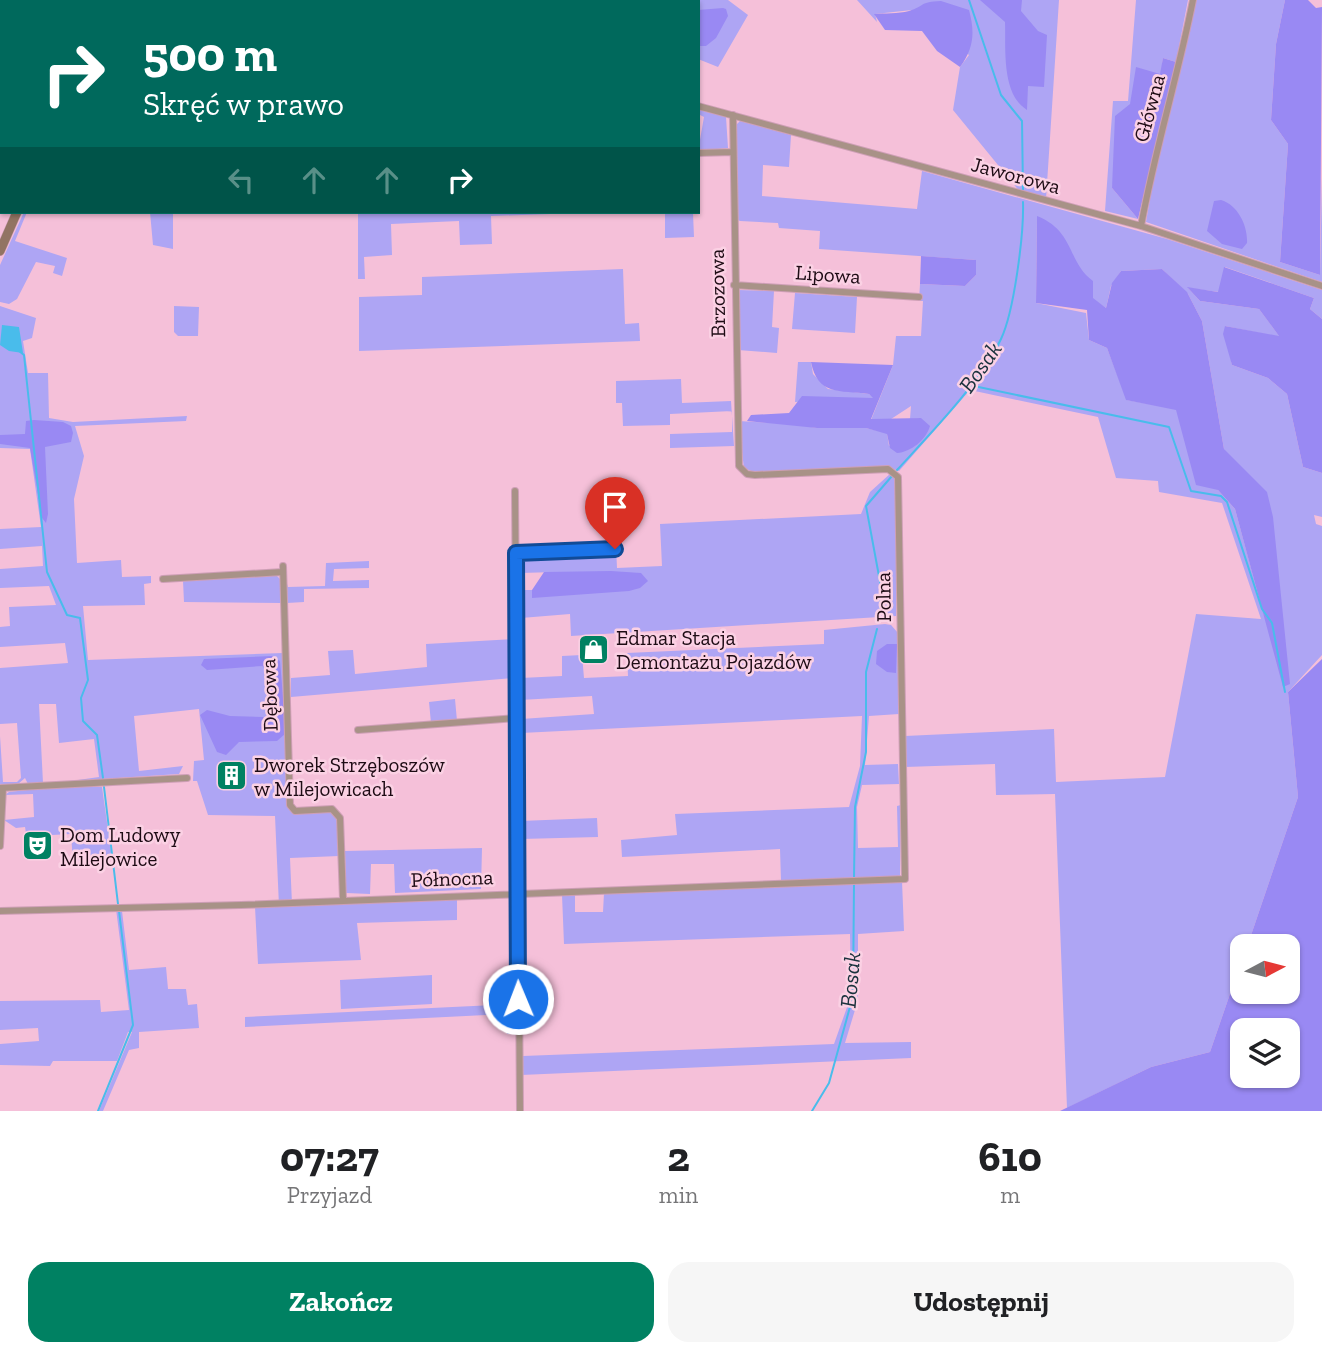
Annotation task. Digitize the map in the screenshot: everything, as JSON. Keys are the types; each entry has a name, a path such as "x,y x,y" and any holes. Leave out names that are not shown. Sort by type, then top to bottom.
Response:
{"main road":[{"path":"0,251 16,214"}],"street":[{"name":"Główna","path":"1141,226 1155,148 1193,0"},
{"name":"Jaworowa","path":"700,107 1141,226 1322,286"},
{"name":"Brzozowa","path":"733,115 737,455 741,470"},
{"path":"700,153 733,152"},
{"name":"Lipowa","path":"734,285 919,297"},
{"name":"Polna","path":"741,470 755,475 888,469 898,477 905,879"},
{"path":"515,491 516,893 520,1111"},
{"path":"516,553 615,549"},
{"name":"Dębowa","path":"163,579 283,569 290,805 295,811 332,809 340,818 343,899"},
{"path":"358,730 516,718"},
{"path":"0,846 1,788 187,778"},
{"name":"Północna","path":"0,911 242,905 905,879"}],"shaded area":[{"path":"700,0 728,0 748,15 718,67 700,60"},
{"path":"857,0 1059,0 1046,199 1020,192 953,110 960,67 969,55 912,10 875,14 877,22"},
{"path":"980,0 1022,0 1021,11 1038,31 1047,35 1044,87 1028,86 1027,110 1019,103 1009,82 1005,22"},
{"path":"1136,0 1188,0 1176,62 1163,58 1161,75 1130,104 1112,188 1138,219 1105,211 1113,101 1128,101"},
{"path":"1196,0 1285,0 1276,44 1271,120 1288,144 1280,262 1320,275 1322,178 1322,282 1146,222 1159,146"},
{"path":"1285,0 1308,0 1316,8 1322,7 1320,275 1280,262 1288,144 1271,120 1276,44"},
{"path":"941,1 969,10 972,40 960,67 937,51 922,31 885,30 874,14 905,12 925,3"},
{"path":"723,8 728,16 716,38 706,46 700,46 700,10"},
{"path":"1163,58 1176,62 1138,219 1112,188 1115,116 1130,104 1136,67 1160,74"},
{"path":"700,110 726,117 728,148 700,151 704,117 700,115"},
{"path":"740,121 791,135 789,167 763,165 762,196 917,209 922,171 1167,239 1322,290 1322,319 1310,309 1314,298 1225,267 1219,292 1188,288 1200,301 1259,309 1280,337 1225,326 1232,365 1268,378 1287,394 1303,467 1322,473 1322,517 1314,515 1316,524 1322,526 1322,655 1288,692 1298,797 1251,934 1230,934 1230,994 1210,1052 1151,1067 1067,1108 1055,794 996,795 995,764 905,767 905,736 1054,729 1056,782 1165,777 1196,614 1261,619 1222,503 1159,492 1158,481 1116,478 1098,417 970,390 899,471 887,467 756,473 744,468 738,421 817,428 866,428 887,433 889,446 921,418 910,419 911,406 888,421 871,420 893,365 896,336 921,336 923,301 919,301 920,284 965,286 976,275 976,260 819,249 820,231 779,228 778,223 736,219 735,126","holes":["1037,217 1062,245 1082,274 1091,298 1106,308 1111,286 1121,271 1162,269 1188,294 1202,321 1224,449 1265,619 1235,509 1218,490 1176,409 1127,400 1107,348 1089,340 1086,313 1036,303"]},
{"path":"1221,200 1237,211 1244,223 1247,243 1242,249 1222,244 1207,231 1214,201"},
{"path":"23,214 26,214 15,241 67,258 62,276 53,273 55,266 36,262 17,299 9,304 0,302 0,265"},
{"path":"150,214 173,214 173,249 153,245"},
{"path":"358,214 549,214 491,216 492,244 460,245 459,221 391,224 392,255 364,257 365,279 358,279"},
{"path":"665,214 693,214 694,237 665,238"},
{"path":"1037,216 1049,222 1065,238 1079,265 1093,281 1093,298 1106,308 1112,283 1121,271 1162,269 1187,292 1202,321 1224,449 1267,492 1273,517 1290,684 1283,687 1235,509 1218,490 1196,485 1176,410 1126,400 1107,348 1089,340 1087,310 1036,303"},
{"path":"921,256 976,260 976,275 965,286 920,284"},
{"path":"1224,267 1314,298 1310,309 1322,319 1322,473 1303,467 1287,394 1268,378 1232,365 1223,334 1225,326 1279,336 1259,309 1200,301 1187,287 1218,292"},
{"path":"623,269 625,324 639,323 640,341 359,351 359,297 422,295 422,277"},
{"path":"738,290 774,291 772,327 779,328 777,353 738,350"},
{"path":"795,293 857,297 855,333 792,329"},
{"path":"0,306 36,318 32,338 23,341 28,373 48,373 49,418 73,422 187,416 186,421 75,426 84,456 74,499 77,563 121,560 122,577 151,576 151,583 144,584 145,605 83,606 88,660 283,653 287,805 294,813 332,812 338,821 339,856 290,858 292,904 457,898 457,920 357,923 361,960 258,964 255,907 279,906 275,816 208,815 197,781 193,781 194,761 204,760 199,709 134,716 139,771 183,766 179,774 71,781 99,777 94,739 59,743 56,704 39,704 43,783 28,784 25,778 18,784 0,785 0,736 3,782 17,782 21,778 17,723 0,724 0,668 68,663 65,643 0,647 0,627 10,626 9,607 56,605 49,586 0,588 0,569 43,566 42,546 0,549 0,529 41,527 30,449 0,448"},
{"path":"174,306 199,307 198,336 178,336 174,332"},
{"path":"798,362 811,362 813,374 828,389 869,394 874,398 795,402"},
{"path":"811,362 893,365 871,419 921,418 930,426 925,436 913,448 897,453 890,448 887,434 866,428 817,428 747,421 751,415 789,413 802,396 873,398 869,394 839,391 825,386 814,373"},
{"path":"681,379 682,403 731,401 732,411 670,414 670,425 623,426 622,403 616,403 616,381"},
{"path":"732,416 734,446 670,448 670,434 732,432"},
{"path":"26,421 63,422 71,426 73,433 71,442 45,447 48,514 46,523 42,518 30,448 0,444 0,435 25,434"},
{"path":"891,473 897,481 896,616 571,636 570,614 521,618 521,590 555,590 556,572 520,573 521,551 616,546 617,568 662,566 660,524 861,514 870,492"},
{"path":"369,561 369,568 334,569 333,581 369,580 369,588 304,589 304,602 287,603 287,584 288,587 325,586 326,563"},
{"path":"544,572 641,573 648,581 640,588 629,591 532,598 532,590"},
{"path":"276,575 280,579 282,603 184,602 183,581"},
{"path":"891,625 898,633 899,714 869,716 865,765 898,764 899,784 862,785 857,807 858,848 898,847 897,806 901,805 900,876 781,881 780,849 622,857 621,840 677,835 675,814 849,807 860,766 862,716 521,733 521,719 594,714 592,696 520,700 521,678 562,676 562,656 582,655 584,678 628,676 627,653 824,644 824,630"},
{"path":"513,639 514,678 291,697 291,678 330,675 328,651 353,650 355,674 427,667 426,644"},
{"path":"887,644 897,644 896,673 887,672 876,664 877,651"},
{"path":"272,656 280,661 286,733 277,741 239,742 226,755 217,752 200,715 207,710 230,716 263,717 276,725 268,670 262,666 207,670 201,665 204,659"},
{"path":"1322,659 1322,1111 1060,1111 1151,1067 1210,1052 1230,994 1230,1004 1300,1004 1300,934 1251,934 1298,797 1288,692"},
{"path":"455,699 457,721 431,723 429,702"},
{"path":"62,786 102,787 112,858 73,862 71,834 33,836 33,833 26,833 25,827 16,828 4,820 34,817 33,794 5,795 9,792"},
{"path":"597,818 598,837 521,839 520,821"},
{"path":"33,836 34,851 27,852 26,837"},
{"path":"482,848 481,889 395,893 394,864 371,864 370,894 346,893 345,851"},
{"path":"902,881 904,931 858,934 858,1000 845,1043 911,1042 911,1058 521,1075 523,1056 834,1044 851,996 850,934 564,944 562,895 575,895 575,912 603,912 604,893"},
{"path":"116,909 122,911 129,970 166,967 168,989 186,989 188,1005 197,1004 199,1028 139,1032 139,1048 129,1050 103,1111 99,1111 132,1032 128,1032 117,1061 53,1061 50,1066 0,1065 0,1044 39,1041 38,1028 0,1030 0,1001 100,1000 101,1012 129,1010"},
{"path":"432,975 432,1004 341,1009 340,980"},
{"path":"516,1004 516,1033 507,1034 506,1014 245,1027 245,1017"}],"water":[{"path":"2,325 19,327 23,353 9,351 0,345"}],"waterway":[{"name":"Bosak","path":"969,0 1001,95 1022,121 1023,190"},
{"name":"Bosak","path":"897,470 968,390 1001,339 1010,311 1017,272 1023,202"},
{"path":"19,351 24,355 47,572 67,615 80,618 88,680 81,698 83,721 97,735 103,778"},
{"path":"969,385 1169,427 1191,491 1221,496 1227,502 1262,609 1272,623 1285,692"},
{"name":"Bosak","path":"880,616 881,587 866,506 892,476"},
{"name":"Bosak","path":"854,878 855,807 866,752 866,672 877,629"},
{"path":"104,787 118,904"},
{"name":"Bosak","path":"812,1111 829,1083 853,996 854,884"},
{"path":"98,1111 133,1025 119,911"}],"place":[{"name":"Edmar Stacja Demontażu Pojazdów","path":"593,649"},
{"name":"Dworek Strzęboszów w Milejowicach","path":"231,776"},
{"name":"Dom Ludowy Milejowice","path":"37,846"}],"route":[{"path":"518,999 516,553 615,549"}]}
